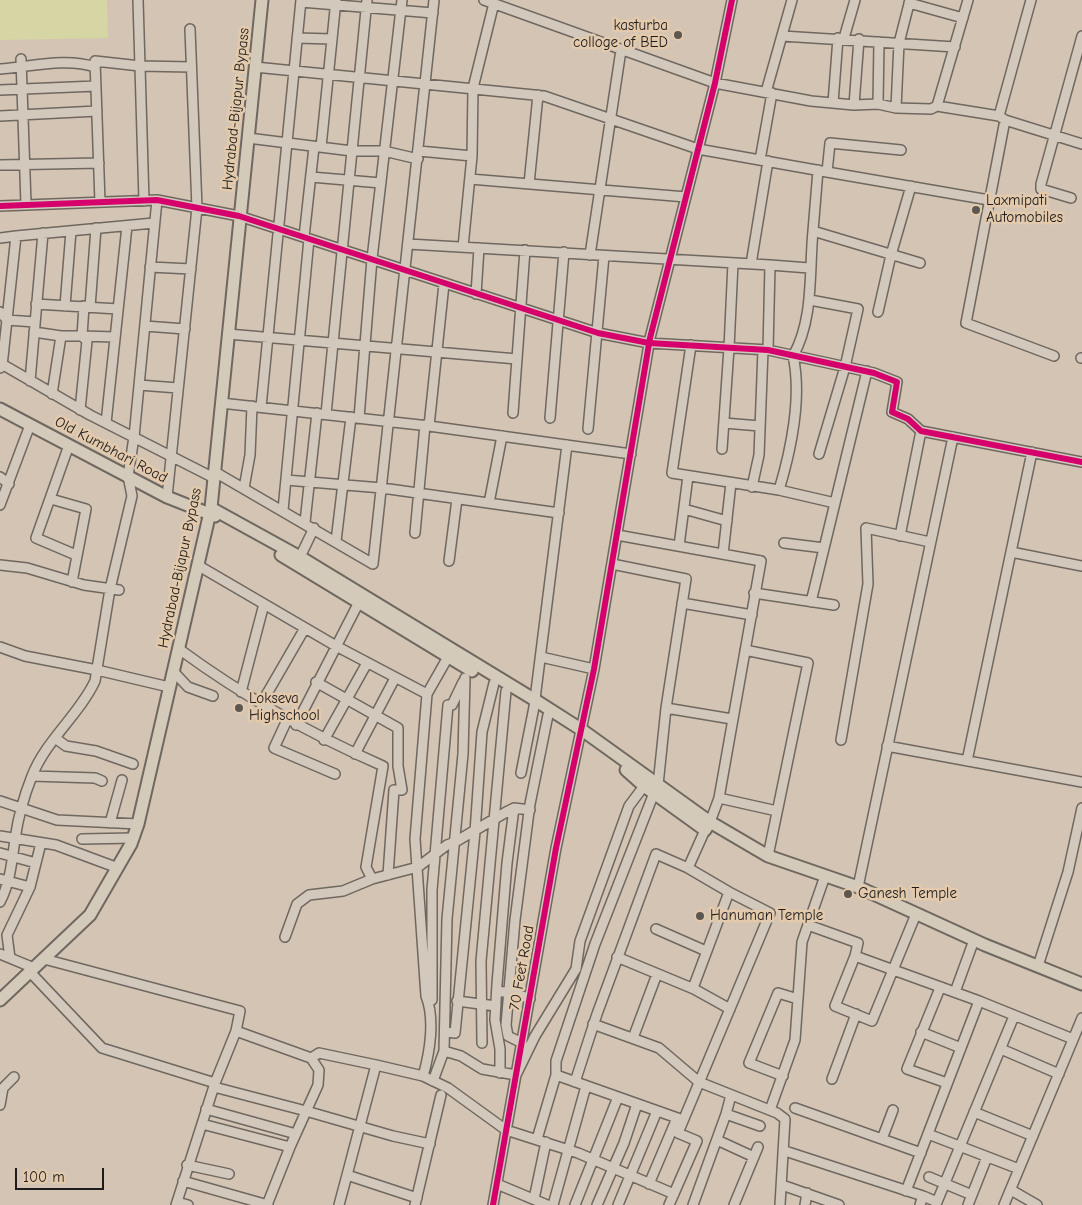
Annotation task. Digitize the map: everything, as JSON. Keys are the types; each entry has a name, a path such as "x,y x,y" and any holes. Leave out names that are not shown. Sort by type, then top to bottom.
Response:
{"main road":[{"name":"Hydrabad-Bijapur Bypass","path":"0,1000 90,915 134,838 138,824 211,510 262,0"},
{"name":"Old Kumbhari Road","path":"0,409 167,497 211,510"},
{"path":"211,510 300,556 582,733 652,788 708,826 768,856 858,887 974,940 1082,984"},
{"path":"211,510 448,657 467,673 494,683 506,691 535,704 548,716 582,733"}],"street":[{"path":"138,0 144,201"},
{"path":"336,542 365,345 372,259 402,0"},
{"path":"16,236 1,365 80,410 171,456 244,488 305,522 373,564 434,0"},
{"name":"70 Feet Road","path":"493,1205 556,848 582,733 594,669 649,343 715,84 732,0"},
{"path":"751,264 764,161 769,92 792,0"},
{"path":"833,102 841,38 855,0"},
{"path":"937,106 968,0"},
{"path":"1031,0 1002,118 966,323 1054,356"},
{"path":"244,488 268,337 301,1 367,4 401,11 433,13"},
{"path":"896,108 898,43 909,1 963,18"},
{"path":"463,247 472,156 473,88 489,2 715,84 769,92 791,98 854,105 878,104 896,108 931,109 937,106 1002,118 1082,144"},
{"path":"283,510 299,340 311,176 328,74 336,3"},
{"path":"305,522 334,343 367,4"},
{"path":"167,497 197,208 190,29"},
{"path":"782,36 841,38 955,47"},
{"path":"1070,198 1041,188 1082,36"},
{"path":"297,38 332,39"},
{"path":"854,105 859,40"},
{"path":"878,104 879,42"},
{"path":"590,255 621,50"},
{"path":"100,202 95,62 140,66 191,67"},
{"path":"0,69 21,63 86,64 95,67"},
{"path":"21,63 26,204"},
{"path":"255,67 538,95 698,148 989,200"},
{"path":"0,90 96,86"},
{"path":"529,184 538,95"},
{"path":"0,116 97,111"},
{"path":"248,138 352,152 472,156"},
{"path":"780,490 788,461 793,421 797,375 793,356 798,346 810,300 809,268 813,231 822,171 830,143 901,150"},
{"path":"0,165 99,163"},
{"path":"311,176 381,183"},
{"path":"470,179 686,197"},
{"path":"878,312 891,255 911,186"},
{"path":"0,902 4,880 14,857 21,809 32,776 55,738 90,692 97,670 132,496 128,476 134,437 156,200"},
{"path":"0,206 156,200 239,216 406,269 444,284 560,319 598,333 649,343 766,350 867,372 897,382 892,412 908,419 921,431 1082,462"},
{"path":"0,238 154,223"},
{"path":"106,423 127,226"},
{"path":"82,336 96,228"},
{"path":"65,306 71,231"},
{"path":"813,231 920,263"},
{"path":"30,381 43,234"},
{"path":"408,244 809,268"},
{"path":"476,294 479,248"},
{"path":"513,413 525,250"},
{"path":"550,418 560,319 564,252"},
{"path":"588,429 604,256"},
{"path":"722,449 729,348 732,263"},
{"path":"752,487 759,455 770,265"},
{"path":"150,268 191,269"},
{"path":"416,533 444,284"},
{"path":"810,300 858,309 845,367 820,454"},
{"path":"36,304 118,309"},
{"path":"0,312 7,320 61,336 115,337"},
{"path":"144,326 185,329"},
{"path":"228,334 517,359"},
{"path":"52,394 61,336"},
{"path":"80,410 87,341 82,336"},
{"path":"691,346 672,473 780,490 835,503"},
{"path":"811,602 867,372"},
{"path":"139,385 178,388"},
{"path":"221,403 389,421 631,454"},
{"path":"724,423 760,426"},
{"path":"0,505 30,425"},
{"path":"900,536 921,431"},
{"path":"489,503 502,436"},
{"path":"858,887 953,437"},
{"path":"69,445 36,538 76,555"},
{"path":"520,773 535,704 567,445"},
{"path":"967,761 1032,452"},
{"path":"679,546 688,476"},
{"path":"0,477 9,484"},
{"path":"286,480 382,488 559,513"},
{"path":"723,554 731,483"},
{"path":"51,499 86,509 72,582"},
{"path":"449,560 457,499"},
{"path":"684,509 727,521"},
{"path":"300,556 314,528"},
{"path":"841,740 868,584 866,528 930,542"},
{"path":"617,535 761,561 719,798 688,868"},
{"path":"784,543 824,548"},
{"path":"1011,552 1082,566"},
{"path":"0,564 26,568 72,582 114,589"},
{"path":"537,1139 556,1075 556,1061 595,944 652,788 686,579 612,564"},
{"path":"199,566 336,646 427,694"},
{"path":"754,593 834,605"},
{"path":"296,725 316,682 359,602"},
{"path":"682,603 752,615"},
{"path":"241,692 264,604"},
{"path":"261,704 305,628"},
{"path":"0,647 25,656 97,670 169,688"},
{"path":"179,649 241,692 287,720 324,740 382,766 366,867 372,879"},
{"path":"746,650 808,663 768,856"},
{"path":"423,1076 429,1043 428,1002 426,996 416,839 427,694 448,657"},
{"path":"541,658 594,669"},
{"path":"324,740 367,663"},
{"path":"173,671 188,688 213,696"},
{"path":"433,1081 444,1051 447,919 463,754 467,673"},
{"path":"428,1002 432,1000 432,890 448,705 452,705 467,673"},
{"path":"355,754 395,678"},
{"path":"316,682 398,728 398,766 402,790 394,790 388,875"},
{"path":"445,1032 455,1033 476,829 482,732 494,683"},
{"path":"482,1043 481,961 506,691"},
{"path":"666,708 732,719"},
{"path":"522,1042 508,1036 506,1025 515,920 530,810 548,716"},
{"path":"287,720 274,748 335,774"},
{"path":"55,738 66,746 96,751 133,764"},
{"path":"888,746 1082,782"},
{"path":"32,776 95,778 102,781"},
{"path":"110,823 122,780"},
{"path":"444,1051 460,1056 482,1069 516,1076 535,1036 576,969 580,942 629,806 652,788"},
{"path":"719,798 777,811"},
{"path":"0,801 57,820 138,824"},
{"path":"500,1073 496,1006 507,863 514,808"},
{"path":"285,937 297,904 309,895 343,891 372,879 418,867 447,844 455,842 514,808 530,810"},
{"path":"1038,966 1068,872 1082,808"},
{"path":"0,836 68,848 118,868"},
{"path":"82,839 134,838"},
{"path":"10,958 7,935 30,887 40,843"},
{"path":"0,853 36,863"},
{"path":"575,1082 617,957 656,854 688,868 770,913 699,1082 649,1184"},
{"path":"770,1110 795,1040 802,942 825,876"},
{"path":"4,880 30,887"},
{"path":"693,988 729,892"},
{"path":"808,925 858,943 855,956 835,1006 872,1020 916,914"},
{"path":"656,929 706,951"},
{"path":"955,992 974,940"},
{"path":"0,954 32,970 102,1048 214,1085 358,1126 430,1144"},
{"path":"855,956 979,1001 1074,1039"},
{"path":"617,957 693,988 730,1009"},
{"path":"44,959 240,1011 236,1031 214,1085 187,1165 177,1204 188,1205"},
{"path":"633,1038 657,974"},
{"path":"940,988 907,1070 948,1084"},
{"path":"497,991 530,999"},
{"path":"782,1076 749,1063 778,993 798,999"},
{"path":"457,1001 482,1006 496,1006"},
{"path":"906,1191 979,1001"},
{"path":"832,1079 856,1014"},
{"path":"785,1151 906,1191 921,1201 937,1202 1014,1016"},
{"path":"1004,1205 1082,1018"},
{"path":"594,1024 658,1048 699,1082 770,1110 785,1119 785,1151 781,1201 774,1205"},
{"path":"183,1181 268,1205 290,1147 318,1085 319,1070 311,1058 236,1031"},
{"path":"921,1032 961,1048"},
{"path":"1001,1049 1059,1074"},
{"path":"311,1058 319,1053 423,1076 448,1088 506,1130 568,1150 674,1194"},
{"path":"339,1205 358,1126 376,1065"},
{"path":"556,1075 680,1120"},
{"path":"0,1105 3,1081 14,1077"},
{"path":"553,1205 586,1086"},
{"path":"347,1175 416,1202 441,1095"},
{"path":"692,1205 717,1140 731,1095"},
{"path":"575,1205 618,1097"},
{"path":"597,1205 624,1144 637,1104"},
{"path":"796,1108 921,1153"},
{"path":"206,1110 296,1134"},
{"path":"882,1139 893,1110"},
{"path":"618,1205 657,1111"},
{"path":"974,1112 1033,1136"},
{"path":"726,1114 760,1126"},
{"path":"670,1205 697,1141 678,1133 680,1120"},
{"path":"202,1124 290,1147"},
{"path":"928,1134 1019,1169"},
{"path":"717,1140 754,1157"},
{"path":"534,1200 546,1142"},
{"path":"734,1205 758,1148"},
{"path":"968,1205 987,1157"},
{"path":"187,1165 229,1174"},
{"path":"929,1177 972,1195"},
{"path":"497,1184 547,1205"},
{"path":"782,1184 839,1205"},
{"path":"1011,1190 1037,1205"},
{"path":"805,1205 807,1193"}],"green space":[{"path":"0,0 107,0 108,38 0,40"}],"cycle path":[{"path":"493,1205 556,848 594,669 650,338 715,83 732,0"},
{"path":"0,206 157,200 239,216 598,333 649,343 768,350 874,373 897,382 892,412 908,419 921,431 1082,462"}],"place":[{"name":"kasturba colloge of BED","path":"678,35"},
{"name":"Laxmipati Automobiles","path":"976,210"},
{"name":"Lokseva Highschool","path":"239,708"},
{"name":"Ganesh Temple","path":"848,894"},
{"name":"Hanuman Temple","path":"700,916"}]}
